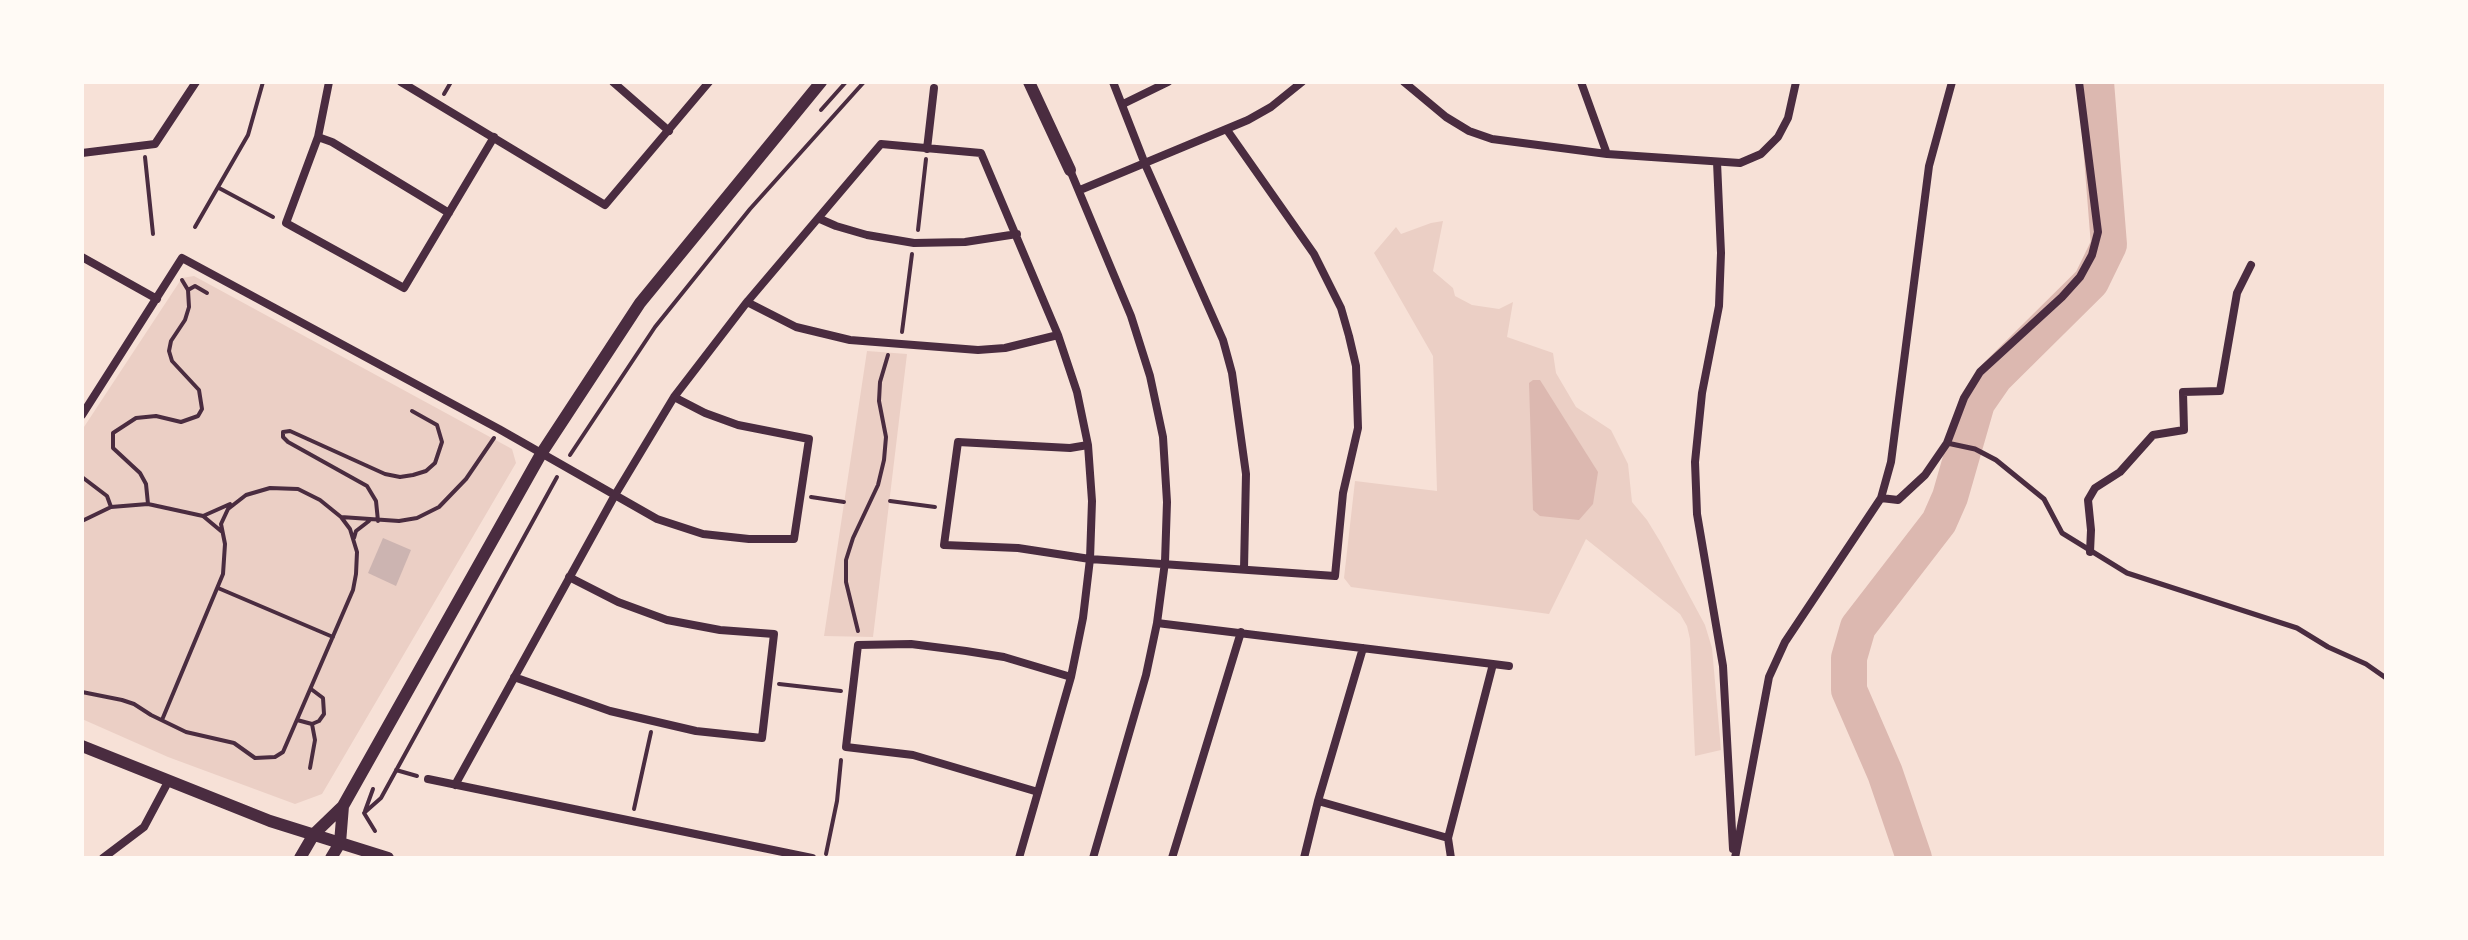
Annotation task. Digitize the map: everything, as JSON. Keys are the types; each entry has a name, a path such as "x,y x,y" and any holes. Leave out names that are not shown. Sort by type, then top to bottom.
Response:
{"street":[{"path":"82,153 155,144 196,82"},
{"path":"329,82 318,137 286,223 404,288 494,137"},
{"path":"401,82 605,205 709,82"},
{"path":"613,82 669,131"},
{"path":"300,858 314,834 343,806 541,454 640,303 821,82"},
{"path":"1029,82 1080,190 1131,316 1150,376 1163,437 1167,502 1165,564 1157,623 1146,675 1093,858"},
{"path":"1113,82 1145,164 1223,340 1232,373 1246,474 1244,569"},
{"path":"1123,104 1168,82"},
{"path":"1080,190 1227,130 1271,107 1302,82"},
{"path":"1404,82 1446,117 1469,131 1492,139 1607,154 1740,163 1761,154 1778,137 1788,118 1796,82"},
{"path":"1581,82 1607,154"},
{"path":"1734,858 1769,677 1785,642 1881,498 1891,462 1929,166 1952,82"},
{"path":"1881,498 1898,500 1925,475 1947,443 1964,398 1980,372 2062,297 2080,277 2092,255 2098,232 2079,82"},
{"path":"927,149 934,88"},
{"path":"1088,445 1070,448 958,442 944,545 1018,548 1090,559 1335,576 1343,493 1358,428 1356,366 1349,336 1329,281 1314,254 1227,130"},
{"path":"318,137 332,142 449,213"},
{"path":"455,785 615,495 674,397 747,302 881,144 981,153 1058,335 1077,392 1088,445 1092,501 1090,559 1083,618 1071,677 1019,858"},
{"path":"1717,162 1721,253 1719,306 1702,393 1695,462 1697,514 1723,666 1734,858"},
{"path":"820,219 867,235 914,243 965,242 1017,234"},
{"path":"82,257 157,299"},
{"path":"82,415 182,258 499,429 657,519 703,534 749,539 794,539 809,439 738,425 674,397"},
{"path":"2090,552 2088,500 2095,488 2120,472 2153,435 2184,430 2183,392 2220,391 2237,293 2251,265"},
{"path":"747,302 796,327 823,336 978,350 1005,348 1058,335"},
{"path":"82,394 92,400"},
{"path":"514,677 572,700 653,722 696,731 762,738 774,634 720,630 667,620 618,602 569,577"},
{"path":"1157,623 1509,666"},
{"path":"1172,858 1241,632"},
{"path":"1038,792 913,755 846,747 858,645 911,644 966,651 1004,657 1071,677"},
{"path":"1304,858 1363,648"},
{"path":"1451,858 1448,838 1493,664"},
{"path":"82,746 270,821 388,858"},
{"path":"428,779 812,858"},
{"path":"103,858 144,827 168,782"},
{"path":"1318,801 1448,838"},
{"path":"331,858 340,843 343,806"}],"lane":[{"path":"1947,443 1975,449 1996,460 2044,499 2062,533 2127,573 2297,628 2328,647 2366,664 2386,678"}],"path":[{"path":"195,227 248,135 263,82"},
{"path":"815,117 846,82"},
{"path":"364,813 381,798 563,466 664,316 750,209 864,82"},
{"path":"144,145 153,234"},
{"path":"219,188 286,223"},
{"path":"148,504 146,484 140,473 113,448 113,433 136,418 156,416 181,422 198,416 202,409 199,390 172,361 169,351 189,307 188,290 176,268"},
{"path":"188,290 195,286 207,293"},
{"path":"858,645 859,635 846,582 846,560 878,485 886,437 879,401 880,382 890,353 901,344"},
{"path":"378,521 376,501 367,486 288,442 283,432 290,431 385,474 400,477 413,475 426,471 435,463 442,442 437,425 412,411"},
{"path":"341,517 378,521 417,518 439,507 466,479 499,429"},
{"path":"82,477 107,496 111,507"},
{"path":"82,692 122,700 186,732 234,743 255,758 275,757 283,752 353,590 357,563 350,529 341,517 309,493 284,487 260,490 203,516"},
{"path":"801,495 844,502"},
{"path":"162,720 218,588 225,560 223,516 235,501"},
{"path":"890,501 949,509"},
{"path":"82,521 111,507 148,504 203,516 223,533"},
{"path":"353,540 356,531 371,520"},
{"path":"218,588 333,637"},
{"path":"768,683 853,692"},
{"path":"297,720 312,724 319,721 325,706 323,698 311,689"},
{"path":"631,821 653,722"},
{"path":"310,768 315,740 312,724"},
{"path":"825,858 837,801 842,755 846,747"},
{"path":"396,770 428,779"},
{"path":"364,813 378,779"},
{"path":"364,813 375,831"}],"shaded area":[{"path":"1443,221 1433,271 1453,288 1455,296 1472,305 1499,309 1513,302 1507,337 1553,353 1556,373 1576,407 1611,430 1628,464 1632,502 1661,543 1705,625 1712,648 1721,750 1695,756 1690,639 1680,614 1586,539 1549,614 1351,587 1344,578 1355,481 1437,491 1433,356 1374,253 1396,227 1401,234"},
{"path":"194,276 512,449 516,463 322,794 295,804 168,757 82,719 82,430 182,278"},
{"path":"867,351 907,354 873,637 824,636"},
{"path":"1540,380 1598,472 1593,504 1579,520 1540,516 1533,510 1529,383"}],"building":[{"path":"383,538 411,550 396,586 368,573"}],"waterway":[{"path":"1914,858 1885,773 1849,690 1849,658 1858,627 1939,522 1950,497 1977,403 1995,377 2091,282 2109,245 2096,82"}]}
